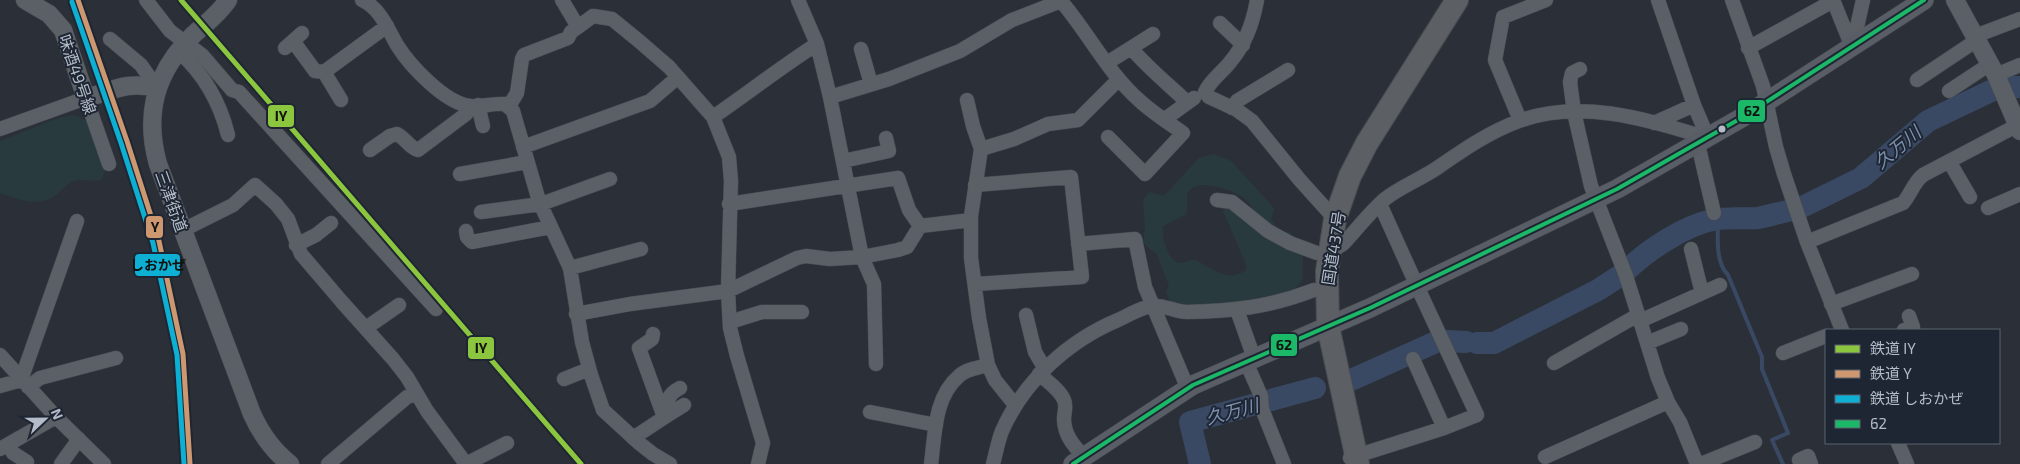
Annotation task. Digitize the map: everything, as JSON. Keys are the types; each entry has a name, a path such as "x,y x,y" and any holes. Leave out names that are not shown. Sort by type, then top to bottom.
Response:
{"highway":[{"name":"国道437号","path":"1352,461 1314,290 1324,251 1339,171 1357,138 1443,0"},
{"name":"国道437号","path":"1330,213 1367,143 1457,0"},
{"name":"国道437号","path":"1322,328 1326,298 1324,251"}],"main road":[{"path":"1078,460 1188,389 1416,286 1596,200 1703,141 1924,0"}],"street":[{"name":"味酒49号線","path":"25,0 49,14 63,30 91,96 109,164"},
{"path":"146,0 170,31 202,55 232,90 239,92 436,309"},
{"path":"362,0 372,4 380,4 387,26 402,52 444,95 474,106 499,103 510,106 516,118 527,162 541,204 570,268 576,314 589,369 604,410 633,438 653,454 670,464"},
{"path":"562,0 578,27"},
{"path":"798,0 817,44 830,97 862,257 874,284 876,364"},
{"path":"1164,119 1187,102 1205,92 1208,85 1230,62 1243,45 1248,34 1257,0"},
{"path":"1520,120 1495,60 1503,17 1546,0"},
{"path":"1658,0 1694,105 1703,141 1714,213"},
{"path":"1732,0 1763,86 1781,165 1807,242 1841,329"},
{"path":"1748,48 1833,0 1856,44"},
{"path":"1856,44 1857,27 1863,0"},
{"path":"1807,242 1903,203 1916,181 1923,175 2019,128 1993,70 1955,0"},
{"path":"830,97 960,51 1012,20 1062,1 1119,79 1140,102 1184,133 1145,174 1108,137"},
{"name":"三津街道","path":"225,4 186,44 162,77 157,88 151,130 153,144 183,230 252,414 269,444 290,464"},
{"path":"510,106 517,92 524,55 568,38 571,32 593,16 612,19 669,67 713,117 729,157 728,291 730,322 737,356 763,443 758,464"},
{"path":"1918,80 1976,38 2020,19"},
{"path":"1220,23 1243,45"},
{"path":"293,40 315,71 324,72 387,26"},
{"path":"1107,63 1153,34"},
{"path":"110,39 141,64 157,88"},
{"path":"186,44 193,64 216,101 228,135"},
{"path":"713,117 763,83 778,69 817,44"},
{"path":"1131,48 1146,66 1159,75 1187,102"},
{"path":"861,49 871,84"},
{"path":"1949,91 1993,70 2020,65"},
{"path":"1580,69 1572,73 1570,82 1574,112 1596,200 1624,270 1658,378 1668,402 1680,422 1699,464 1755,442"},
{"path":"1232,108 1237,101 1288,70"},
{"path":"324,72 340,100"},
{"path":"523,147 650,101 678,77"},
{"path":"980,149 1014,139 1048,124 1078,120 1119,79"},
{"path":"0,128 125,85 135,84 157,88"},
{"path":"1205,92 1208,97 1232,108 1252,121 1299,179 1330,213"},
{"path":"967,100 980,149 971,220 971,258 974,284 988,365 995,380 1015,405"},
{"path":"1654,123 1694,105"},
{"path":"474,106 483,126"},
{"path":"370,150 390,136 397,134 404,138 413,149 418,150 474,106"},
{"path":"1217,200 1232,202 1268,231 1290,243 1324,251 1343,244 1386,198 1423,178 1475,142 1520,120 1540,115 1603,112 1654,123 1703,141"},
{"path":"843,160 889,151 886,138"},
{"path":"1949,161 1970,197"},
{"path":"460,174 527,162"},
{"path":"974,284 1082,277 1071,176 975,185"},
{"path":"729,204 898,178 909,210 920,226"},
{"path":"482,212 541,204 610,179"},
{"path":"183,230 233,205 255,185 276,204 288,219 296,245 301,254 394,359 427,411 466,464 507,443"},
{"path":"1988,208 2020,194"},
{"path":"1352,461 1477,415 1416,286 1380,204"},
{"path":"920,226 971,220"},
{"path":"25,384 77,222"},
{"path":"296,245 316,235 331,222"},
{"path":"576,314 630,304 728,291 797,258 806,256 830,259 862,257 907,247 920,226"},
{"path":"466,231 467,237 472,242 551,227"},
{"path":"1078,244 1135,239 1140,269 1152,306 1188,389"},
{"path":"570,268 641,249"},
{"path":"1691,249 1702,293"},
{"path":"1831,304 1905,281"},
{"path":"1554,363 1639,318 1720,285"},
{"path":"993,464 1001,433 1015,405 1042,372 1058,357 1103,326 1152,306 1161,306 1184,312 1237,310 1285,301 1314,290"},
{"path":"366,328 399,305"},
{"path":"1237,310 1261,402 1284,464"},
{"path":"730,322 762,312 802,312"},
{"path":"1026,316 1042,372 1063,396 1066,405 1064,420 1066,431 1078,460"},
{"path":"1906,329 1913,326 1909,316"},
{"path":"1647,344 1681,329"},
{"path":"653,334 652,339 639,348 666,416"},
{"path":"1783,353 1825,336"},
{"path":"0,355 56,417 104,464"},
{"path":"0,386 25,384 40,378 116,358"},
{"path":"1413,359 1425,372 1444,428"},
{"path":"931,464 936,425 943,396 959,375 988,365"},
{"path":"564,379 589,369"},
{"path":"666,416 668,399 672,393 680,388"},
{"path":"328,464 407,398 417,394"},
{"path":"1544,456 1625,428 1668,402"},
{"path":"633,438 684,405"},
{"path":"870,412 936,425"},
{"path":"27,462 4,447 56,417"},
{"path":"61,464 79,439"},
{"path":"1898,444 1908,464"}],"shaded area":[{"path":"73,115 85,120 90,125 105,171 102,179 69,183 56,195 36,202 0,193 0,141 58,118"},
{"path":"1214,154 1231,161 1274,208 1271,220 1281,232 1289,232 1292,235 1302,253 1303,278 1295,288 1283,294 1229,305 1185,307 1170,303 1166,291 1169,286 1157,254 1143,242 1145,229 1143,199 1150,192 1164,196 1199,158","holes":["1207,185 1224,188 1247,200 1251,206 1252,213 1224,206 1223,211 1246,264 1245,271 1235,275 1218,272 1196,260 1183,263 1176,262 1172,259 1164,242 1163,226 1185,215 1187,210 1187,193 1192,188"]}],"waterway":[{"name":"久万川","path":"2010,87 2020,87"},
{"name":"久万川","path":"1802,207 1861,178 1928,121 1995,89"},
{"name":"久万川","path":"1627,270 1645,255 1678,233 1701,223 1723,219 1758,218 1788,211"},
{"path":"1718,220 1718,249 1721,263 1728,275 1762,357 1762,369 1788,433 1772,440 1783,464"},
{"name":"久万川","path":"1477,343 1494,343 1598,290 1621,275"},
{"name":"久万川","path":"1446,341 1466,342"},
{"name":"久万川","path":"1351,380 1436,342"},
{"name":"久万川","path":"1200,464 1190,422 1315,388"}],"rail line":[{"name":"Y","path":"78,0 127,141 159,241 183,354 190,464"},
{"name":"IY","path":"181,0 581,464"},
{"name":"しおかぜ","path":"72,2 121,143 153,243 177,355 184,464"}],"transit line":[{"name":"62","path":"1073,464 1193,385 1370,308 1617,189 1743,117 1924,0"}]}
